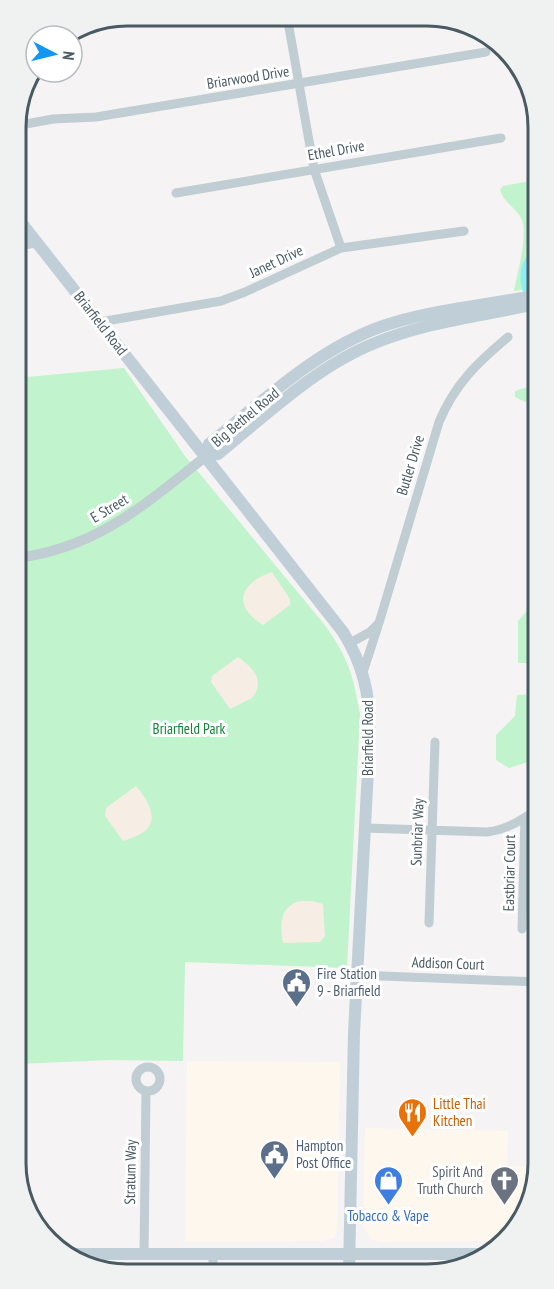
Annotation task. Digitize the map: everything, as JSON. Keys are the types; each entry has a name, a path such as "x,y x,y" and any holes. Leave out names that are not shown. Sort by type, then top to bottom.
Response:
{"main road":[{"name":"Briarfield Road","path":"26,228 350,643 363,672 369,697 370,715 353,1055 349,1264"},
{"name":"Big Bethel Road","path":"205,457 218,454 327,368 365,347 419,328 528,303"},
{"path":"86,1255 469,1254"}],"street":[{"path":"288,26 314,170 341,248"},
{"name":"Briarwood Drive","path":"26,124 53,119 96,117 486,52"},
{"name":"Ethel Drive","path":"176,193 501,138"},
{"name":"Janet Drive","path":"100,322 222,301 341,248 464,231"},
{"path":"26,245 38,243"},
{"name":"Butler Drive","path":"363,672 433,443 448,402 478,362 508,337"},
{"name":"E Street","path":"26,556 52,552 86,540 127,517 205,457"},
{"path":"350,643 370,632 379,623"},
{"name":"Sunbriar Way","path":"429,922 435,742"},
{"path":"365,828 499,831 528,816"},
{"name":"Eastbriar Court","path":"522,929 525,818"},
{"name":"Addison Court","path":"357,975 528,982"},
{"name":"Stratum Way","path":"144,1254 146,1091"},
{"path":"213,1255 213,1264"}],"shaded area":[{"path":"187,1061 340,1062 337,1230 334,1238 322,1241 185,1242"},
{"path":"365,1128 508,1131 507,1166 528,1166 527,1183 521,1201 512,1219 491,1241 380,1242 371,1239 363,1227"}],"green space":[{"path":"528,181 528,289 514,291 524,231 520,216 506,201 500,190 503,186"},
{"name":"Briarfield Park","path":"124,368 185,456 324,624 339,646 355,688 360,714 347,968 185,962 183,1061 110,1060 26,1064 26,377"},
{"path":"528,387 528,403 515,397 515,391"},
{"path":"528,610 528,663 518,663 518,621"},
{"path":"528,694 528,762 509,768 496,760 496,735 515,716 517,695"}],"sand":[{"path":"272,572 290,599 290,605 263,625 247,610 244,596 252,582"},
{"path":"238,657 253,670 258,686 252,698 230,709 211,682 212,676"},
{"path":"136,786 150,807 152,819 144,832 123,841 105,816 106,808"},
{"path":"300,901 323,904 325,936 320,942 283,943 282,918 288,908"}],"waterway":[{"path":"528,274 528,281"}],"place":[{"name":"Fire Station 9 - Briarfield","path":"296,1008"},
{"name":"Little Thai Kitchen","path":"412,1138"},
{"name":"Hampton Post Office","path":"275,1180"},
{"name":"Tobacco & Vape","path":"388,1206"},
{"name":"Spirit And Truth Church","path":"504,1206"}]}
